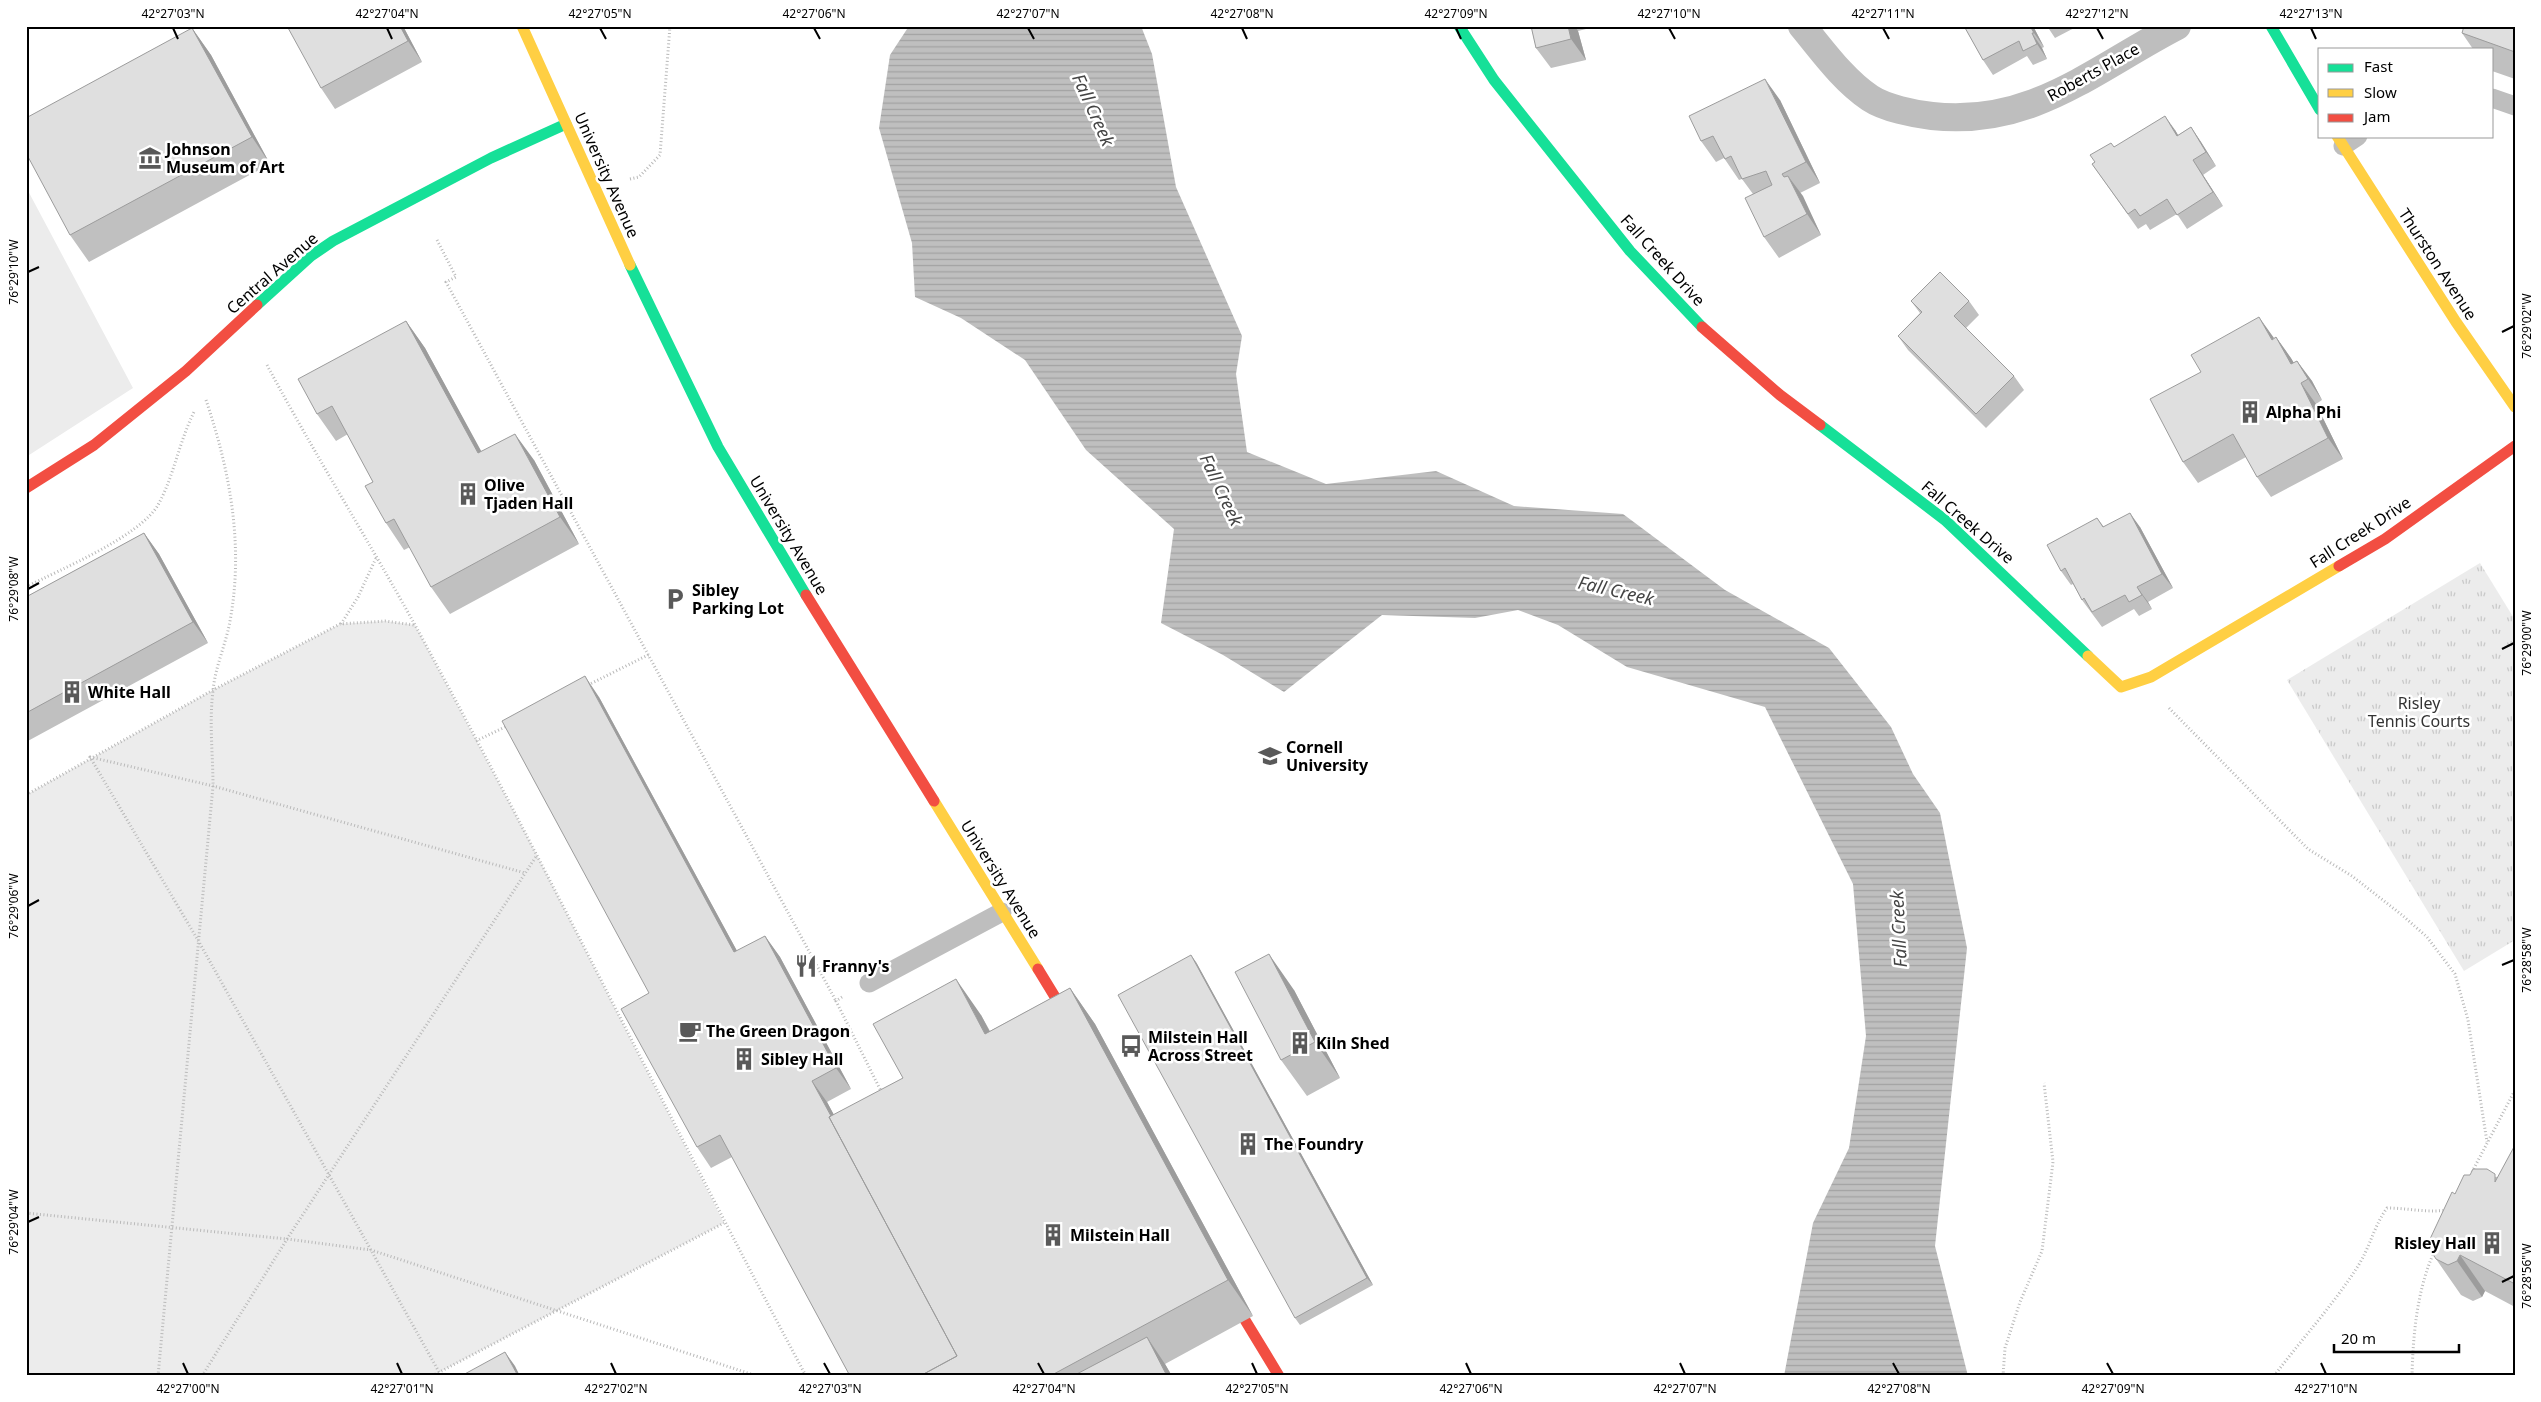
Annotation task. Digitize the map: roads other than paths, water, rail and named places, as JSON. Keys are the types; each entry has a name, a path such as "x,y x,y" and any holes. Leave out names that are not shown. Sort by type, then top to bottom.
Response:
{"street":[{"name":"University Avenue","path":"522,26 672,354 718,447 797,580 1077,1033"},
{"name":"Fall Creek Drive","path":"1459,26 1494,80 1624,243 1692,318 1780,394 1945,520 2121,687 2151,676 2200,649 2385,539 2515,446"},
{"name":"Roberts Place","path":"1802,26 1837,68 1870,98 1912,113 1957,118 2004,113 2048,98 2177,26"},
{"path":"2270,26 2318,107"},
{"name":"Central Avenue","path":"26,488 94,445 186,371 318,251 491,158 566,124"},
{"name":"Thurston Avenue","path":"2346,139 2456,322 2515,407"},
{"path":"1246,1320 1279,1376"}],"lane":[{"path":"2494,99 2515,106"},
{"path":"869,983 1002,912"}],"water":[{"name":"Fall Creek","path":"909,26 1141,26 1152,54 1176,187 1242,336 1236,374 1247,452 1326,484 1436,471 1514,506 1623,514 1725,590 1829,648 1891,727 1913,774 1940,813 1967,948 1935,1246 1968,1376 1784,1376 1813,1223 1849,1148 1866,1036 1853,884 1765,707 1627,667 1558,625 1518,610 1475,618 1382,615 1284,692 1223,655 1161,623 1174,529 1086,450 1025,360 961,318 915,297 912,243 879,128 890,55"}],"place":[{"name":"Johnson Museum of Art","path":"150,158"},
{"name":"Alpha Phi","path":"2250,412"},
{"name":"Olive Tjaden Hall","path":"468,494"},
{"name":"Sibley Parking Lot","path":"675,599"},
{"name":"White Hall","path":"72,692"},
{"name":"Cornell University","path":"1270,756"},
{"name":"Franny's","path":"806,966"},
{"name":"The Green Dragon","path":"690,1031"},
{"name":"Kiln Shed","path":"1300,1043"},
{"name":"Milstein Hall Across Street","path":"1131,1046"},
{"name":"Sibley Hall","path":"744,1059"},
{"name":"The Foundry","path":"1248,1144"},
{"name":"Milstein Hall","path":"1053,1235"},
{"name":"Risley Hall","path":"2492,1243"}],"park label":[{"name":"Risley Tennis Courts","path":"2419,712"}]}
